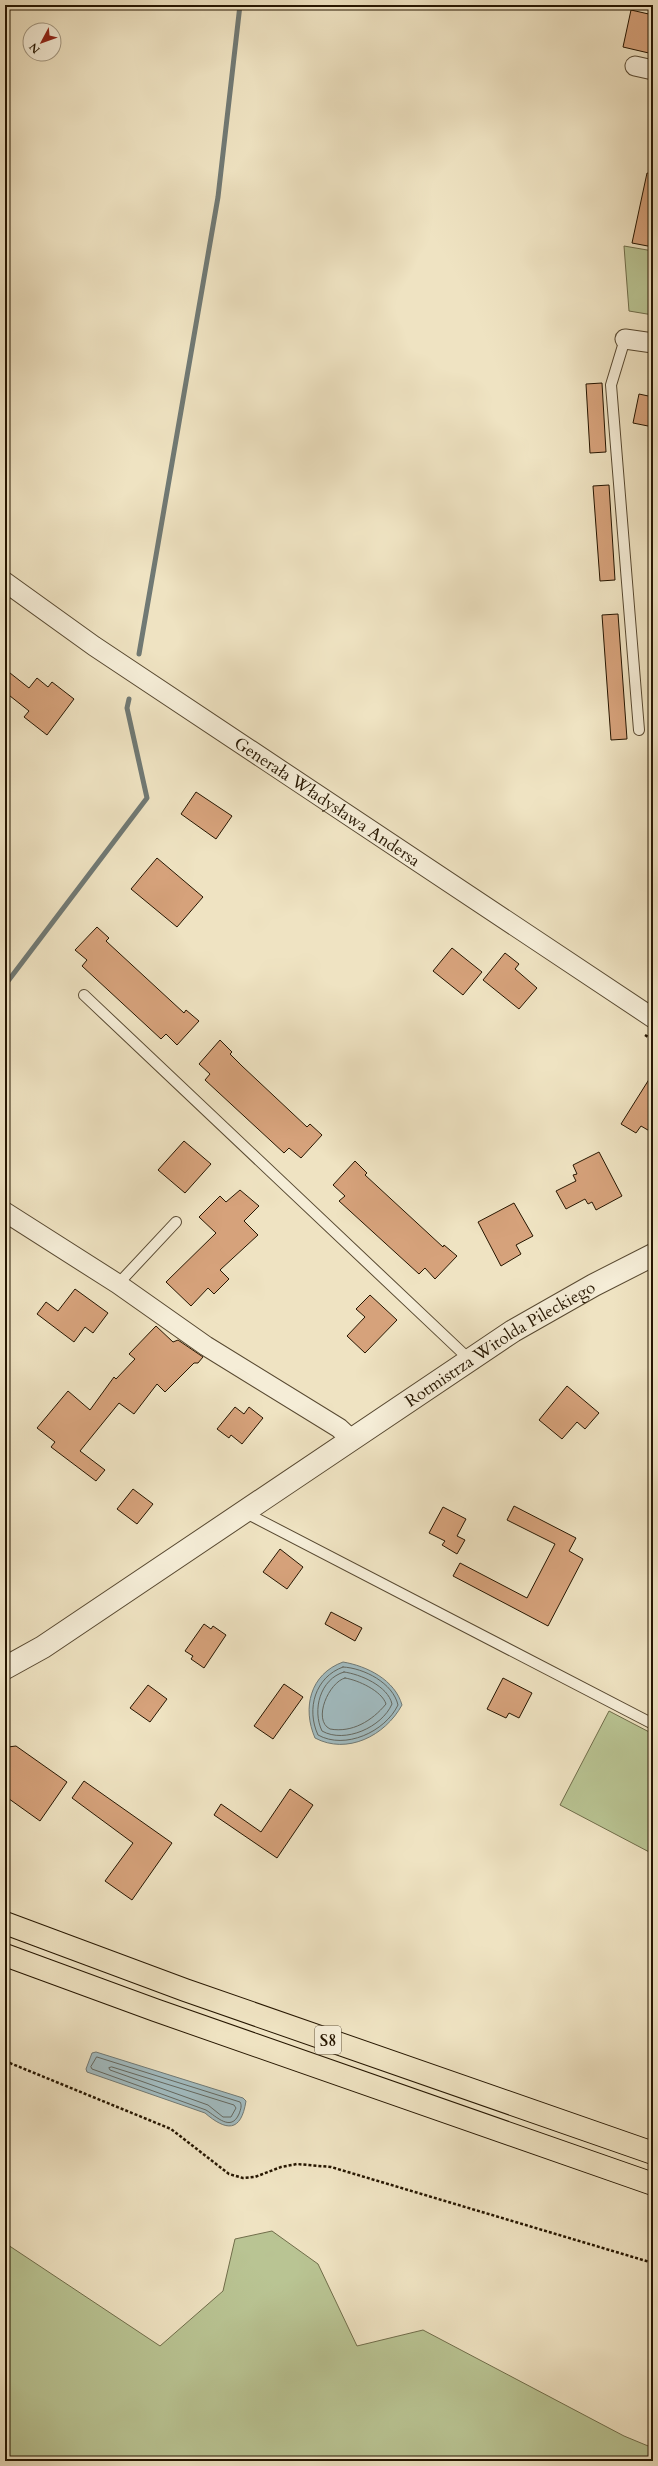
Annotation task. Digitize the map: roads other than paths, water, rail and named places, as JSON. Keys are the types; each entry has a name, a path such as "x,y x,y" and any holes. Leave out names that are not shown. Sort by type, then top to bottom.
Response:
{"highway":[{"name":"S8","path":"5,1923 185,1990 653,2152"},
{"name":"S8","path":"5,1955 155,2010 653,2184"}],"street":[{"path":"625,339 653,343"},
{"name":"Generała Władysława Andersa","path":"5,582 94,646 653,1018"},
{"path":"5,1212 118,1284 206,1346 339,1428 352,1440"},
{"name":"Rotmistrza Witolda Pileckiego","path":"5,1668 43,1647 513,1331 587,1289 653,1255"}],"lane":[{"path":"625,339 611,385 639,730"},
{"path":"84,995 470,1360"},
{"path":"118,1284 176,1222"},
{"path":"244,1512 653,1724"}],"water":[{"path":"343,1662 361,1667 387,1681 398,1696 402,1705 386,1726 364,1740 340,1744 327,1743 315,1738 311,1727 309,1704 316,1683 332,1667"},
{"path":"96,2052 243,2098 246,2101 244,2111 236,2124 226,2126 205,2113 87,2072 86,2069 92,2053"}],"waterway":[{"path":"139,654 218,197 240,5"},
{"path":"5,985 147,798 127,708 129,699"}]}
